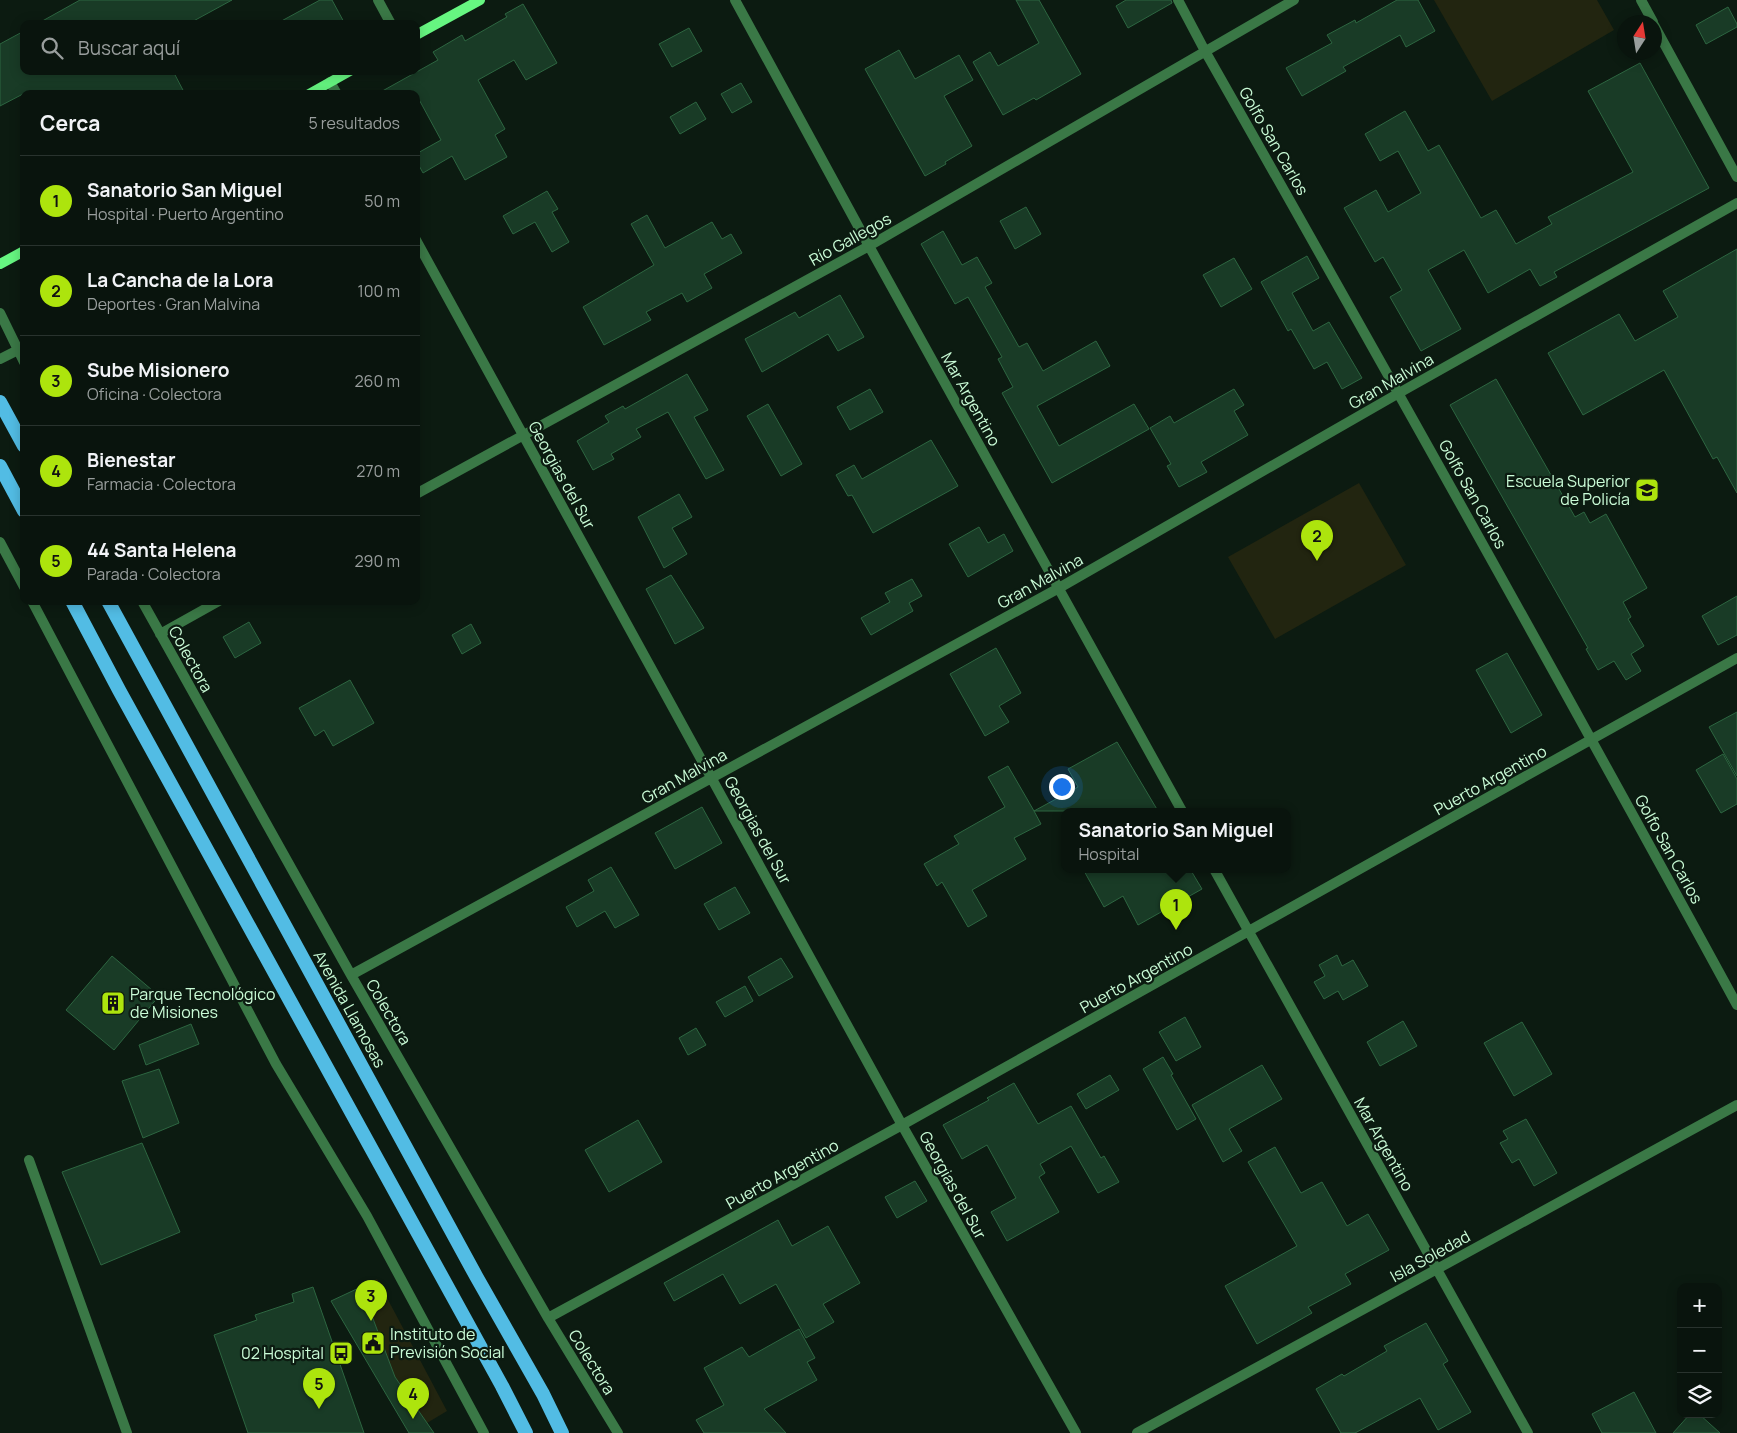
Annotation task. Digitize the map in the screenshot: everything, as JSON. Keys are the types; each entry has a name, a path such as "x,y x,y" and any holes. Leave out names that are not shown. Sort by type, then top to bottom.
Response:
{"highway":[{"path":"0,402 20,439"},
{"path":"0,466 20,504"},
{"path":"74,605 123,699 502,1386 526,1433"},
{"name":"Avenida Llamosas","path":"110,605 471,1268 543,1394 562,1433"}],"main road":[{"path":"420,33 480,0"},
{"path":"316,90 343,75"},
{"path":"0,264 20,253"}],"street":[{"path":"378,0 389,20"},
{"name":"Mar Argentino","path":"735,0 1180,808"},
{"name":"Golfo San Carlos","path":"1178,0 1399,393 1737,1005"},
{"name":"Río Gallegos","path":"420,492 869,246 1294,0"},
{"path":"1641,0 1649,15"},
{"path":"1662,39 1737,177"},
{"path":"330,82 335,90"},
{"name":"Gran Malvina","path":"351,975 1059,588 1399,393 1737,203"},
{"name":"Georgias del Sur","path":"420,247 902,1125 1076,1433"},
{"path":"0,313 20,354"},
{"path":"0,360 18,350"},
{"path":"0,542 20,580"},
{"path":"34,605 276,1064 367,1216 484,1433"},
{"name":"Colectora","path":"144,605 351,975 548,1318 618,1433"},
{"path":"160,634 212,605"},
{"name":"Puerto Argentino","path":"548,1318 902,1125 1737,658"},
{"name":"Mar Argentino","path":"1216,873 1528,1433"},
{"name":"Isla Soledad","path":"1137,1433 1737,1105"},
{"path":"29,1160 127,1433"}],"green space":[{"path":"1434,0 1597,0 1614,30 1492,101"},
{"path":"1359,483 1406,565 1275,639 1228,557"},
{"path":"377,1279 447,1411 427,1423 395,1377 361,1287"}],"building":[{"path":"80,0 232,0 195,20 44,20"},
{"path":"320,0 332,0 343,20 283,20"},
{"path":"1016,0 1039,0 1081,74 1036,100 1034,98 1003,115 973,62 990,52 998,66 1039,43"},
{"path":"1126,0 1171,0 1172,3 1128,28 1116,6"},
{"path":"1397,0 1418,0 1435,31 1406,47 1400,35 1343,67 1346,71 1302,96 1286,68 1332,43 1327,35 1355,20 1356,23"},
{"path":"523,4 557,63 526,80 514,60 478,80 505,129 495,135 507,157 465,180 452,156 423,173 420,167 420,152 441,140 420,101 420,90 384,90 411,75 420,75 420,70 438,60 433,52 462,35 465,41 507,17 505,14"},
{"path":"1728,7 1737,27 1706,44 1696,25"},
{"path":"689,28 702,51 672,67 659,44"},
{"path":"20,33 20,75 175,75 183,90 20,90 20,96 0,106 0,44"},
{"path":"899,50 915,79 959,55 973,80 944,96 972,146 925,176 865,69"},
{"path":"1640,63 1709,188 1554,272 1557,277 1540,286 1530,269 1488,293 1464,250 1428,270 1461,329 1421,351 1390,297 1402,290 1383,257 1375,262 1344,208 1376,190 1388,212 1421,193 1398,151 1380,161 1365,134 1405,111 1428,151 1439,145 1481,218 1496,210 1516,244 1552,224 1548,217 1633,172 1588,91"},
{"path":"741,83 752,102 732,113 721,94"},
{"path":"696,102 706,119 680,134 670,117"},
{"path":"547,191 558,209 552,212 569,242 552,252 535,222 513,234 503,216"},
{"path":"1026,207 1041,234 1015,249 1000,221"},
{"path":"647,215 665,248 712,222 722,239 731,234 742,253 704,274 712,288 687,302 682,293 646,312 651,320 604,345 583,307 654,265 631,224"},
{"path":"943,231 962,265 977,257 992,283 985,287 1019,347 1027,343 1043,371 1096,341 1110,366 1037,406 1059,446 1134,404 1149,429 1052,483 1002,393 1013,387 998,359 1002,357 968,297 955,304 921,244"},
{"path":"1737,249 1737,493 1717,457 1713,459 1664,370 1583,415 1548,353 1619,314 1635,341 1678,317 1663,291"},
{"path":"1307,256 1319,278 1292,293 1313,331 1329,322 1362,378 1342,389 1327,362 1314,369 1291,329 1288,331 1261,282"},
{"path":"1234,258 1252,289 1221,307 1203,275"},
{"path":"840,295 864,337 838,351 828,334 762,372 745,339 795,312 799,318"},
{"path":"687,374 708,410 694,417 724,470 706,479 668,412 636,429 641,437 611,454 614,459 593,470 577,441 609,422 605,416 623,406 625,409"},
{"path":"1496,379 1575,517 1584,512 1590,523 1606,514 1647,588 1623,602 1631,617 1628,619 1644,646 1631,654 1641,671 1626,680 1614,661 1598,670 1586,649 1588,648 1450,405"},
{"path":"870,389 883,412 850,430 837,407"},
{"path":"1234,389 1244,405 1234,411 1248,435 1201,462 1207,472 1179,487 1167,466 1171,464 1150,428 1170,416 1174,423"},
{"path":"768,404 802,464 781,476 747,416"},
{"path":"931,440 958,486 873,533 852,495 848,496 836,475 854,465 862,479"},
{"path":"679,494 692,517 672,528 687,554 664,568 638,517"},
{"path":"979,527 988,543 1004,534 1013,551 968,577 949,544"},
{"path":"671,575 704,628 675,644 646,589"},
{"path":"912,579 922,596 909,603 913,611 871,635 861,618 890,602 885,593"},
{"path":"1737,596 1737,635 1718,645 1702,616"},
{"path":"249,622 261,643 235,658 223,637"},
{"path":"471,624 481,643 462,654 452,635"},
{"path":"996,648 1021,693 999,706 1009,722 985,736 950,674"},
{"path":"1507,653 1542,715 1511,733 1476,670"},
{"path":"350,680 374,723 333,746 324,730 315,736 299,708"},
{"path":"1737,712 1737,776 1709,727"},
{"path":"1117,742 1156,808 1061,808 1061,811 1034,811 1078,787 1068,769"},
{"path":"1723,754 1737,779 1737,804 1721,813 1696,770"},
{"path":"1008,766 1041,824 1014,838 1026,859 972,890 987,916 968,927 942,882 937,886 924,864 959,844 954,836 1005,807 988,777"},
{"path":"702,807 722,843 675,869 655,833"},
{"path":"611,867 639,915 615,928 605,911 577,927 566,907 594,891 588,880"},
{"path":"1085,873 1192,873 1202,889 1138,925 1123,896 1104,907"},
{"path":"735,887 750,913 719,930 704,904"},
{"path":"1337,955 1342,966 1353,960 1368,986 1343,1000 1338,991 1324,999 1314,982 1325,976 1319,965"},
{"name":"Parque Tecnológico de Misiones","path":"112,956 159,996 114,1050 66,1010"},
{"path":"781,958 793,977 759,996 748,977"},
{"path":"745,986 753,1001 725,1017 716,1002"},
{"path":"1185,1017 1201,1047 1176,1061 1159,1032"},
{"path":"1403,1021 1417,1046 1380,1066 1367,1042"},
{"path":"1522,1022 1552,1074 1514,1096 1484,1043"},
{"path":"191,1024 199,1044 146,1065 139,1045"},
{"path":"696,1028 706,1045 688,1055 679,1038"},
{"path":"1163,1057 1196,1119 1177,1130 1143,1069"},
{"path":"1262,1065 1282,1099 1229,1129 1242,1151 1223,1162 1192,1105"},
{"path":"159,1069 179,1123 143,1138 122,1081"},
{"path":"1110,1075 1119,1090 1086,1109 1077,1094"},
{"path":"1014,1083 1038,1124 1071,1106 1101,1158 1104,1156 1119,1182 1098,1193 1071,1146 1040,1164 1045,1173 1039,1177 1059,1212 1007,1241 991,1212 1016,1198 987,1145 962,1159 943,1125 989,1100 987,1098"},
{"path":"1526,1119 1557,1173 1534,1186 1519,1159 1512,1163 1500,1143 1508,1139 1503,1131"},
{"path":"638,1120 662,1162 609,1192 585,1150"},
{"path":"142,1143 180,1232 101,1265 62,1172"},
{"path":"1275,1147 1301,1193 1322,1182 1347,1226 1368,1214 1389,1250 1345,1274 1351,1284 1308,1307 1312,1313 1257,1344 1225,1286 1297,1246 1248,1162"},
{"path":"915,1181 927,1201 897,1218 885,1197"},
{"path":"778,1220 792,1246 828,1226 860,1283 823,1304 834,1322 806,1338 776,1284 740,1304 723,1274 674,1301 664,1283"},
{"path":"313,1287 364,1433 248,1433 214,1335 257,1320 255,1315 294,1302 292,1294"},
{"path":"361,1287 395,1377 434,1433 409,1433 331,1301"},
{"path":"1426,1323 1448,1361 1443,1364 1471,1412 1438,1430 1420,1398 1355,1433 1341,1433 1316,1389 1342,1374 1344,1376 1387,1351 1384,1346"},
{"path":"799,1329 815,1358 807,1362 817,1380 764,1409 786,1433 704,1433 696,1420 724,1405 704,1368 742,1347 749,1357"},
{"path":"1634,1392 1656,1433 1602,1433 1592,1414"},
{"path":"1686,1418 1703,1418 1720,1433 1673,1433"}],"place":[{"name":"Escuela Superior de Policía","path":"1647,490"},
{"name":"La Cancha de la Lora","path":"1317,561"},
{"name":"Sanatorio San Miguel","path":"1176,930"},
{"name":"Parque Tecnológico de Misiones","path":"113,1003"},
{"name":"Sube Misionero","path":"371,1321"},
{"name":"Instituto de Previsión Social","path":"373,1343"},
{"name":"02 Hospital","path":"341,1353"},
{"name":"44 Santa Helena","path":"319,1409"},
{"name":"Bienestar","path":"413,1419"}]}
